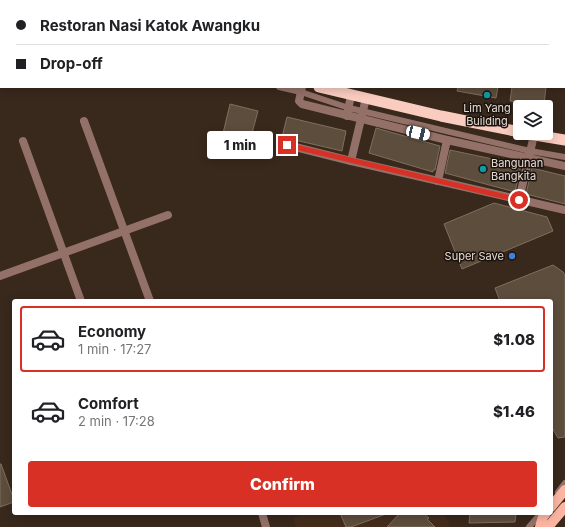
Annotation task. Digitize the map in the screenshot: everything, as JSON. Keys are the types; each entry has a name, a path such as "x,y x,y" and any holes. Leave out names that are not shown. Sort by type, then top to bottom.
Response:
{"highway":[{"path":"323,88 513,131"},
{"path":"553,138 565,140"}],"main road":[{"path":"553,505 565,490"},
{"path":"548,527 565,507"},
{"path":"540,527 544,515"}],"street":[{"path":"286,88 301,90 299,101 302,104 362,115 529,155 565,166"},
{"path":"348,112 351,95"},
{"path":"351,161 366,98"},
{"path":"362,115 447,140 529,155 565,158"},
{"path":"84,120 149,299"},
{"path":"438,181 447,140"},
{"path":"519,200 529,155 527,140"},
{"path":"23,141 80,299"},
{"path":"287,145 565,210"},
{"path":"0,275 168,215"},
{"path":"553,498 565,483"},
{"path":"263,515 266,527"},
{"path":"529,527 539,515"}],"shaded area":[{"path":"300,515 445,515 450,527 296,527 293,518"}],"building":[{"name":"Lim Yang Building","path":"458,88 498,88 496,98 457,91"},
{"path":"512,88 546,88 544,100 513,100 510,101"},
{"path":"230,104 258,111 247,152 220,146"},
{"path":"287,117 346,131 342,151 282,137"},
{"path":"376,128 440,146 435,170 433,170 433,172 369,153"},
{"name":"Bangunan Bangkita","path":"450,150 521,165 515,192 445,173"},
{"path":"532,168 565,176 565,204 526,194"},
{"path":"494,203 547,217 553,231 462,269 444,224"},
{"path":"553,265 565,275 565,437 558,438 553,429 553,299 499,299 495,288"},
{"path":"1,464 12,494 12,503 0,507"},
{"path":"341,515 383,515 351,527 346,527"},
{"path":"398,515 425,515 429,518 427,519 435,527 387,527"},
{"path":"470,515 516,515 515,522 469,523"}],"place":[{"name":"Lim Yang Building","path":"487,95"},
{"name":"Bangunan Bangkita","path":"483,169"},
{"name":"Super Save","path":"512,256"}],"route":[{"path":"287,145 519,200"}]}
